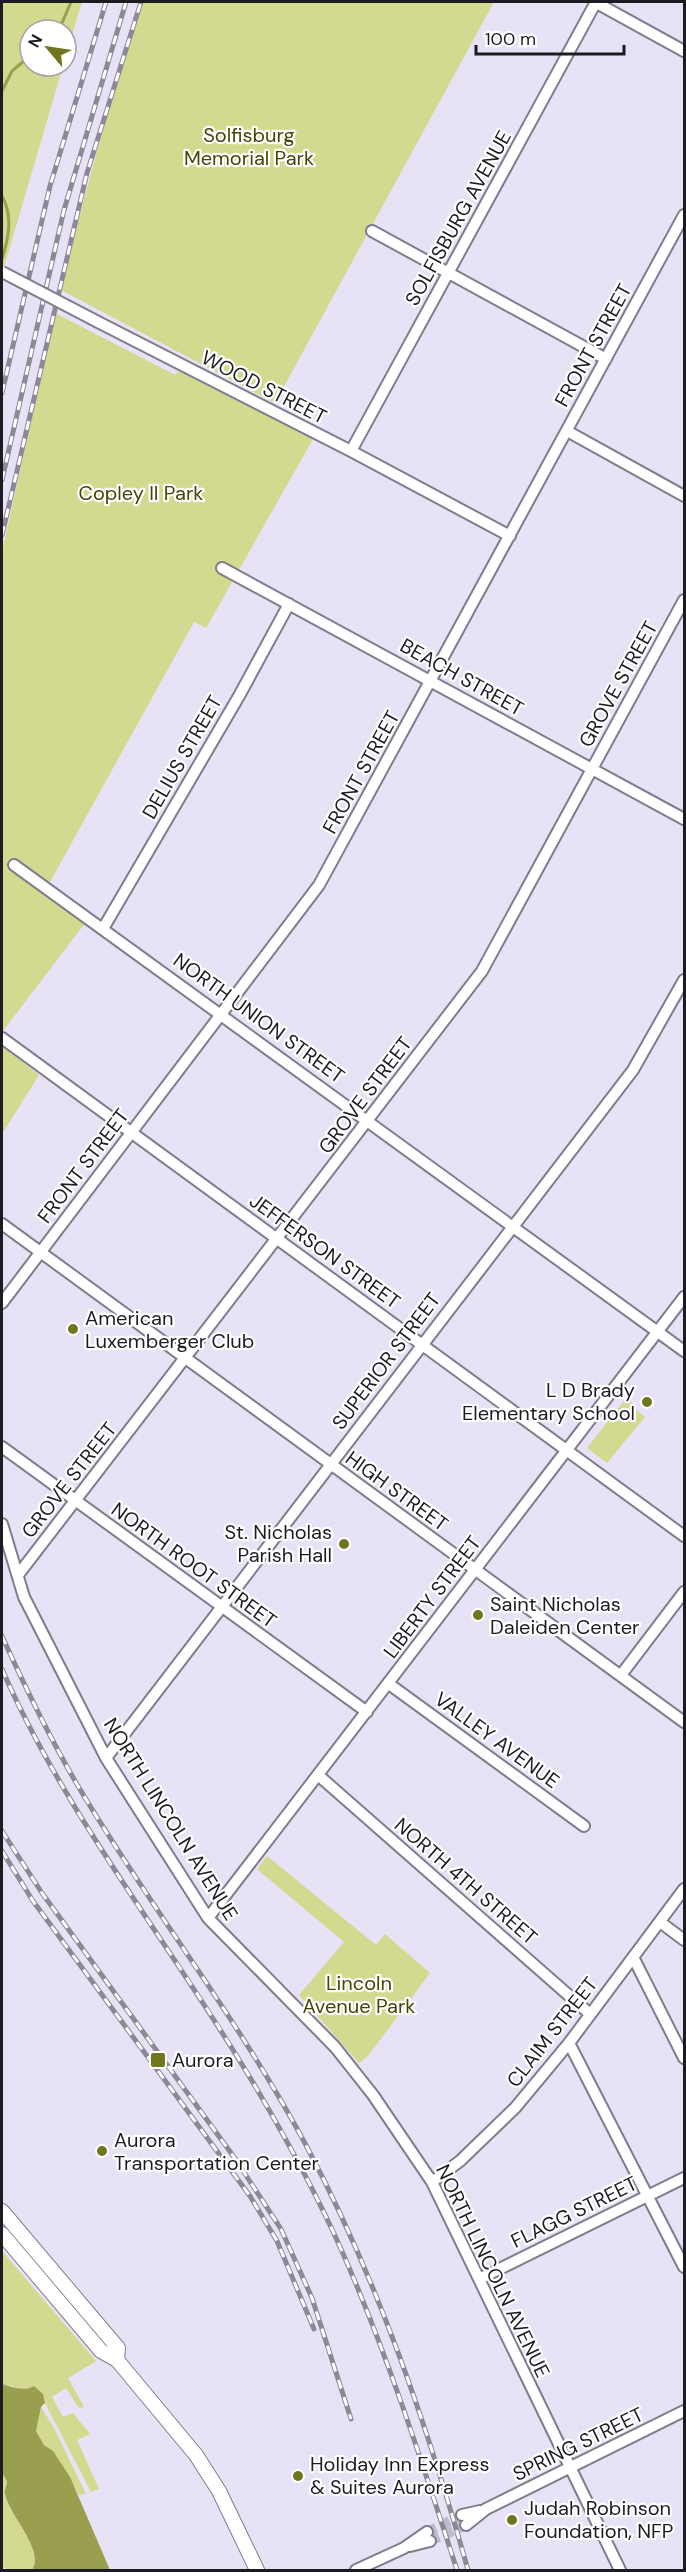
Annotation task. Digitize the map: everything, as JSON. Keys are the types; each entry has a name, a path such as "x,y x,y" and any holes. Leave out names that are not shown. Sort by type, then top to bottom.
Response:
{"main road":[{"path":"2,2211 118,2348 117,2360"},
{"path":"2,2234 101,2351 117,2360 184,2437 219,2492 257,2571"}],"street":[{"path":"596,2 684,51"},
{"name":"SOLFISBURG AVENUE","path":"351,451 596,2"},
{"name":"FRONT STREET","path":"2,1303 319,885 684,215"},
{"path":"372,231 606,359"},
{"name":"WOOD STREET","path":"2,272 351,451 510,536"},
{"path":"567,431 684,496"},
{"name":"BEACH STREET","path":"222,568 684,819"},
{"name":"GROVE STREET","path":"18,1575 482,970 684,600"},
{"name":"DELIUS STREET","path":"104,927 239,696 289,604"},
{"name":"NORTH UNION STREET","path":"14,865 104,927 684,1351"},
{"name":"SUPERIOR STREET","path":"106,1758 633,1070 684,980"},
{"name":"JEFFERSON STREET","path":"2,1038 684,1536"},
{"name":"HIGH STREET","path":"2,1224 684,1722"},
{"name":"LIBERTY STREET","path":"208,1918 684,1297"},
{"name":"NORTH ROOT STREET","path":"2,1447 367,1712"},
{"name":"NORTH LINCOLN AVENUE","path":"2,1524 24,1597 106,1758 208,1918 335,2047 373,2095 432,2182 620,2571"},
{"path":"621,1675 684,1592"},
{"name":"VALLEY AVENUE","path":"389,1683 584,1826"},
{"name":"NORTH 4TH STREET","path":"318,1775 590,2014"},
{"name":"CLAIM STREET","path":"432,2182 460,2161 507,2116 569,2043 684,1889"},
{"path":"660,1922 684,1940"},
{"path":"633,1957 684,2058"},
{"path":"569,2043 649,2194 684,2267"},
{"name":"FLAGG STREET","path":"479,2279 684,2178"},
{"name":"SPRING STREET","path":"464,2520 684,2411"},
{"path":"356,2571 429,2537"}],"green space":[{"path":"2,2 82,2 77,18 18,18 18,78 59,78 2,274"},
{"name":"Solfisburg Memorial Park","path":"143,2 494,2 275,403 61,290 99,144"},
{"name":"Copley II Park","path":"55,313 175,375 179,371 313,439 206,628 194,622 45,891 86,922 2,1032 2,552"},
{"path":"2,1046 39,1075 2,1134"},
{"path":"628,1396 635,1409 645,1417 607,1463 587,1448"},
{"name":"Lincoln Avenue Park","path":"267,1856 376,1945 385,1934 430,1973 368,2056 359,2063 299,1995 344,1942 257,1869"},
{"path":"2,2251 96,2361 68,2378 84,2407 79,2408 66,2388 52,2397 63,2417 73,2413 90,2434 77,2440 99,2489 91,2492 45,2403 43,2394 2,2384"},
{"path":"41,2407 54,2428 86,2494 79,2495 53,2451 44,2445 36,2431"},
{"path":"2,2473 7,2481 5,2492 8,2503 34,2553 35,2562 32,2570 11,2570 2,2567"}],"shaded area":[{"path":"2,2384 22,2389 34,2386 43,2394 45,2403 41,2407 36,2431 44,2445 53,2451 70,2477 110,2570 32,2570 35,2562 34,2553 5,2494 7,2481 2,2473"}],"waterway":[{"path":"64,18 71,2"},
{"path":"2,91 12,71 18,66"},
{"path":"2,196 9,219 2,259"}],"tunnel":[{"path":"427,2532 462,2515"},
{"path":"430,2541 466,2525"}],"railway":[{"path":"2,393 50,186 106,2"},
{"path":"2,480 64,210 126,2"},
{"path":"2,535 87,173 141,2"},
{"path":"2,1636 38,1712 78,1786 281,2100 333,2198 399,2354 436,2462 468,2570"},
{"path":"2,1669 57,1778 226,2039 269,2110 312,2189 341,2249 374,2328 457,2570"},
{"path":"2,1831 42,1893 234,2157 281,2229 312,2298 351,2419"},
{"path":"2,1851 33,1901 250,2196 277,2241 314,2329"}],"place":[{"name":"American Luxemberger Club","path":"73,1329"},
{"name":"L D Brady Elementary School","path":"647,1402"},
{"name":"St. Nicholas Parish Hall","path":"344,1544"},
{"name":"Saint Nicholas Daleiden Center","path":"478,1615"},
{"name":"Aurora","path":"158,2060"},
{"name":"Aurora Transportation Center","path":"102,2151"},
{"name":"Holiday Inn Express & Suites Aurora","path":"298,2476"},
{"name":"Judah Robinson Foundation, NFP","path":"512,2520"}]}
